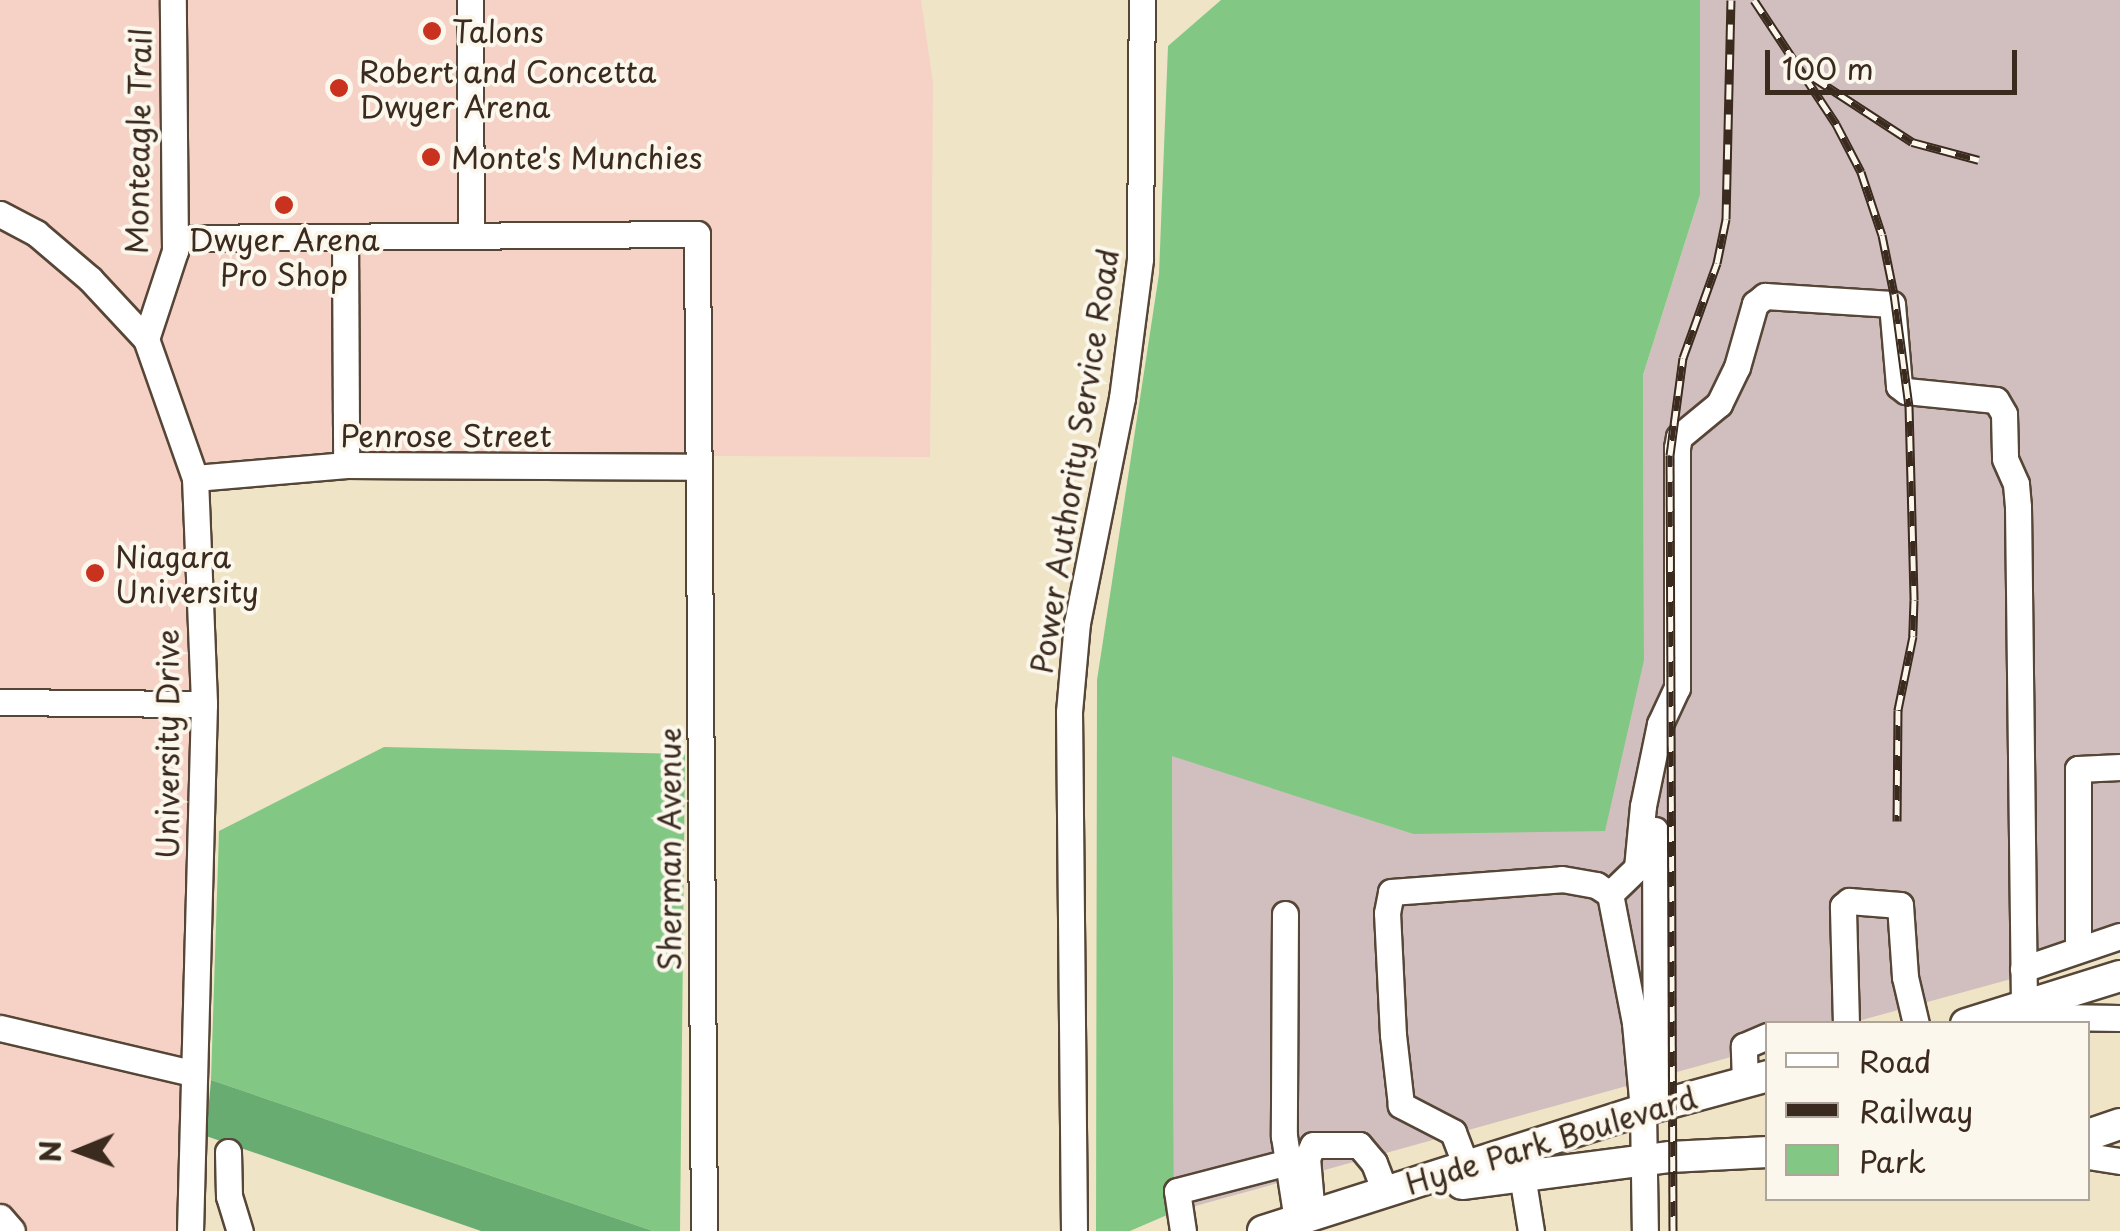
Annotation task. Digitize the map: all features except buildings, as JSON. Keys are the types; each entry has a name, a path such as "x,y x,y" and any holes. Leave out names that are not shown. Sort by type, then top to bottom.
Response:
{"main road":[{"path":"1977,1021 2120,976"},
{"name":"Hyde Park Boulevard","path":"1293,1222 1653,1107 1756,1079"},
{"path":"2090,1134 2120,1124"},
{"name":"Hyde Park Boulevard","path":"1293,1222 1522,1175 1643,1160 1765,1152"}],"street":[{"name":"Monteagle Trail","path":"146,338 175,251 173,0"},
{"path":"175,238 471,236 470,0"},
{"name":"Power Authority Service Road","path":"1074,1231 1069,712 1077,624 1122,398 1140,259 1142,0"},
{"name":"University Drive","path":"0,214 36,233 90,279 146,338 195,478 204,704 190,1231"},
{"name":"Sherman Avenue","path":"471,236 697,234 704,1231"},
{"path":"345,237 346,465"},
{"path":"1610,894 1638,868 1660,724 1677,688 1680,437 1719,404 1737,368 1754,304 1765,296 1892,304 1899,386 1906,391 1996,400 2004,414 2005,458 2016,484 2018,507 2024,1008 2056,1018 2120,1018"},
{"name":"Penrose Street","path":"195,478 346,465 698,468"},
{"path":"0,702 204,704"},
{"path":"2078,949 2078,769 2120,767"},
{"path":"1640,1230 1643,1160 1656,1082 1655,796 1649,778"},
{"path":"1466,1166 1452,1132 1402,1105 1392,1018 1387,913 1391,892 1562,879 1596,885 1610,894 1653,1107"},
{"path":"1842,1021 1844,906 1849,901 1900,905 1905,978 1915,1021"},
{"path":"1285,914 1282,1084 1293,1222"},
{"path":"2024,969 2120,936"},
{"path":"0,1028 192,1073"},
{"path":"1756,1079 1742,1054 1759,1038"},
{"path":"1293,1222 1313,1145 1359,1145 1374,1163 1385,1192"},
{"path":"228,1152 229,1196 240,1231"},
{"path":"2090,1156 2120,1161"},
{"path":"1183,1231 1176,1191 1288,1162"},
{"path":"1522,1175 1531,1231"},
{"path":"0,1217 12,1231"}],"shaded area":[{"name":"Niagara University","path":"0,0 921,0 933,83 930,457 332,454 186,474 196,673 182,1231 0,1231"},
{"path":"1700,0 2120,0 2120,949 1858,1021 1765,1021 1765,1048 1174,1212 1172,755 1413,834 1644,660 1643,375 1700,195"}],"green space":[{"path":"1221,0 1700,0 1700,195 1643,375 1644,660 1605,831 1413,834 1172,756 1174,1212 1130,1231 1096,1231 1097,680 1159,274 1168,46"},
{"path":"384,747 685,754 680,1231 653,1231 211,1080 219,831"},
{"path":"211,1080 653,1231 481,1231 206,1136"}],"railway":[{"path":"1673,1231 1670,455 1683,358 1717,263 1726,219 1731,0"},
{"path":"1754,0 1836,124 1861,172 1882,235 1894,294 1909,406 1914,600 1913,636 1898,710 1897,821"},
{"path":"1814,78 1912,142 1979,160"}],"place":[{"name":"Talons","path":"432,31"},
{"name":"Robert and Concetta Dwyer Arena","path":"339,88"},
{"name":"Monte's Munchies","path":"431,157"},
{"name":"Dwyer Arena Pro Shop","path":"284,205"},
{"name":"Niagara University","path":"95,573"}]}
